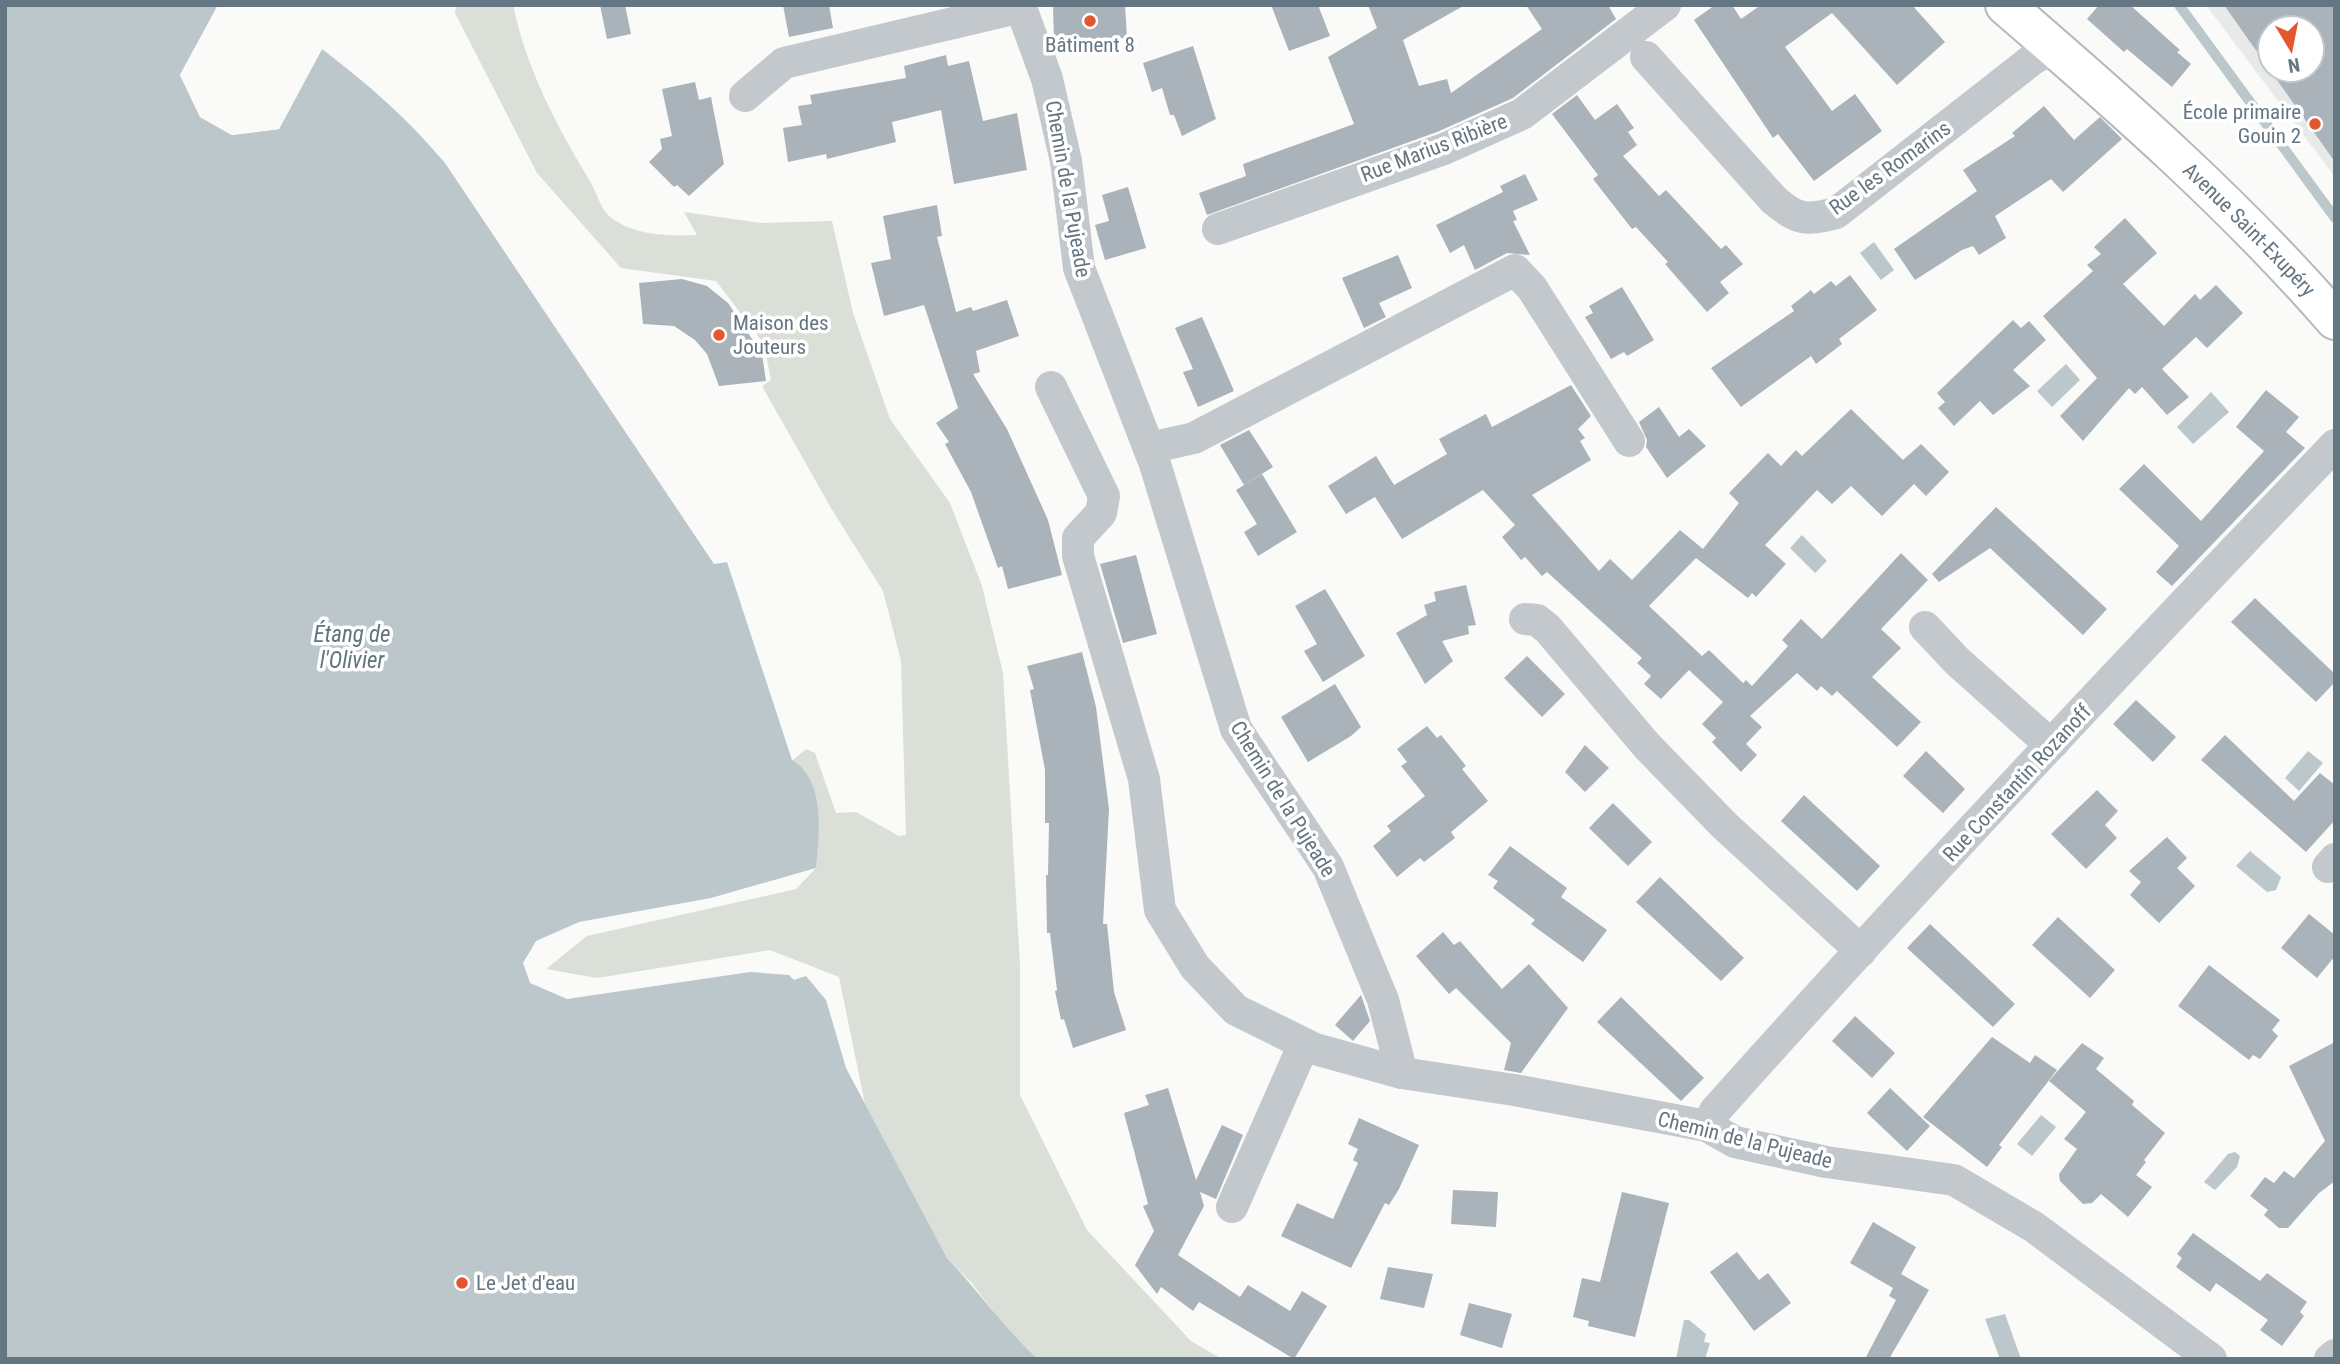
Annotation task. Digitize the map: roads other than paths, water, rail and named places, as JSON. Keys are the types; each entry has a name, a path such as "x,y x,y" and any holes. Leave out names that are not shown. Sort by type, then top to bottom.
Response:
{"main road":[{"name":"Avenue Saint-Exupéry","path":"2005,5 2229,205 2335,320"}],"street":[{"name":"Rue Marius Ribière","path":"1217,229 1444,149 1522,114 1665,5"},
{"path":"745,96 784,63 1020,6"},
{"name":"Chemin de la Pujeade","path":"1020,6 1047,79 1066,161 1079,268 1149,448 1236,729 1328,867 1383,1000 1402,1073 1514,1090 1707,1126 1735,1142 1826,1162 1954,1180 2034,1227 2211,1359"},
{"name":"Rue les Romarins","path":"1646,58 1774,200 1794,217 1818,218 1836,213 2033,59 2053,47"},
{"path":"1149,448 1194,438 1515,270 1532,288 1629,441"},
{"path":"1051,387 1104,496 1101,513 1078,538 1078,556 1144,779 1160,910 1195,967 1236,1010 1304,1044 1402,1073"},
{"name":"Rue Constantin Rozanoff","path":"1707,1126 1715,1111 1861,951 2335,445"},
{"path":"1525,620 1537,621 1548,629 1655,755 1725,826 1861,951"},
{"path":"1925,627 1957,661 2032,728 2054,742"},
{"path":"1232,1207 1304,1044"},
{"path":"2330,1359 2335,1355"}],"water":[{"name":"Étang de l'Olivier","path":"5,5 218,5 180,75 200,117 232,135 279,129 322,49 387,103 445,163 714,564 727,562 792,760 803,769 811,781 818,809 816,868 711,898 579,922 536,941 523,963 530,983 567,999 750,972 789,975 794,980 806,976 826,1000 846,1068 947,1258 1038,1359 5,1359"},
{"path":"1874,242 1894,270 1881,280 1860,253"},
{"path":"2066,364 2080,380 2052,407 2037,391"},
{"path":"2211,392 2229,412 2193,444 2177,427"},
{"path":"1802,535 1827,561 1815,573 1790,548"},
{"path":"2308,751 2323,763 2299,791 2285,778"},
{"path":"2250,851 2281,877 2276,890 2267,892 2236,866"},
{"path":"2041,1115 2056,1127 2032,1156 2017,1144"},
{"path":"2235,1152 2240,1156 2237,1167 2215,1190 2204,1182 2228,1154"},
{"path":"2005,1314 2021,1359 2000,1359 1985,1319"},
{"path":"1684,1320 1689,1320 1706,1334 1704,1342 1710,1343 1705,1359 1676,1359"}],"waterway":[{"path":"2179,5 2335,218"}],"place":[{"name":"Bâtiment 8","path":"1090,21"},
{"name":"École primaire Gouin 2","path":"2315,124"},
{"name":"Maison des Jouteurs","path":"719,335"},
{"name":"Le Jet d'eau","path":"462,1283"}]}
